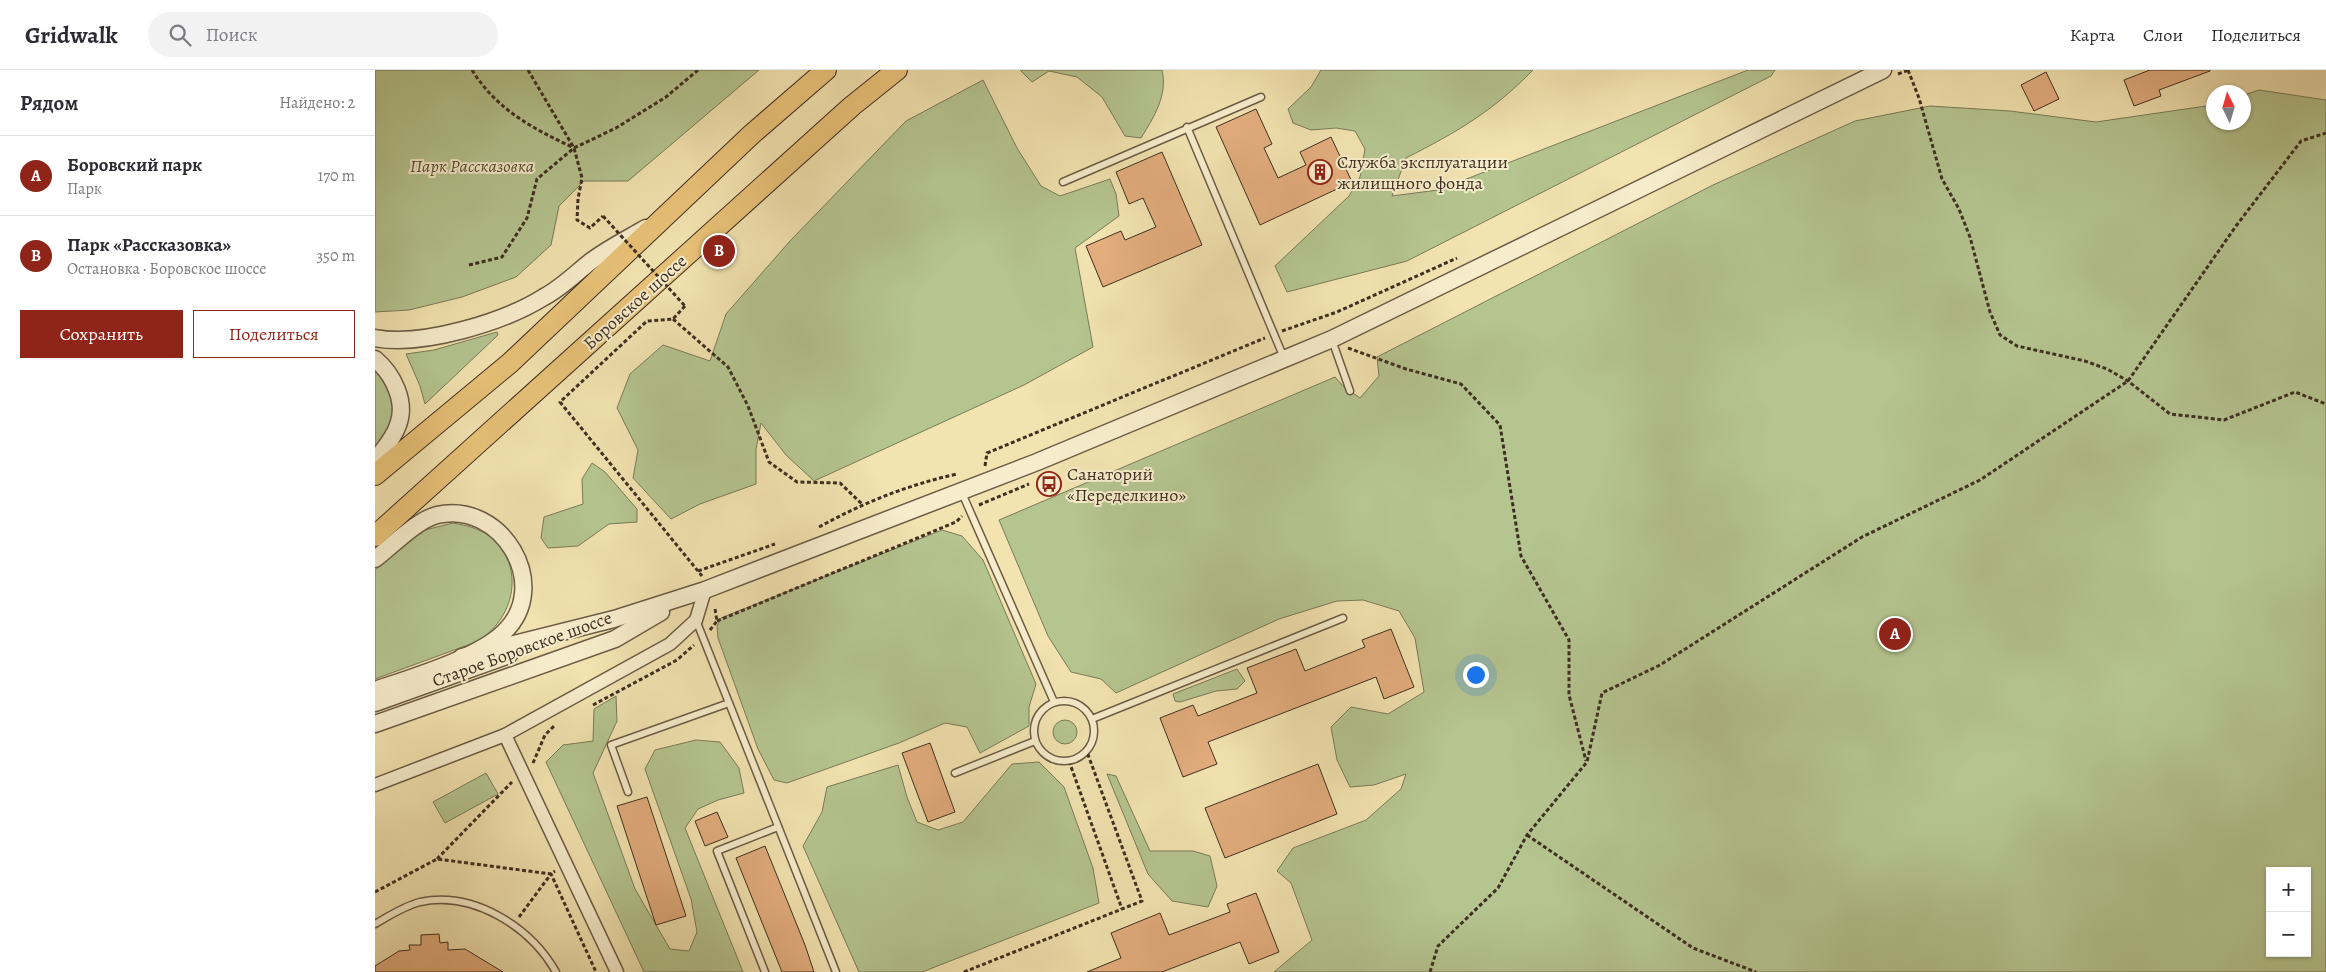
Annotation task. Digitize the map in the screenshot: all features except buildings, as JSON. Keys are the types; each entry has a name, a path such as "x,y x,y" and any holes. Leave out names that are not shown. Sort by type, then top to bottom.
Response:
{"main road":[{"path":"375,476 510,363 752,134 826,70"},
{"name":"Боровское шоссе","path":"375,536 800,153 897,70"}],"street":[{"path":"462,657 613,619 708,589 962,493 1332,339 1883,70"},
{"path":"375,338 394,340 425,338 507,314 544,298 603,252 661,220"},
{"path":"375,360 385,368 395,386 400,413 396,431 375,461"},
{"path":"375,559 424,520 438,515 471,516 487,522 501,532 515,552 521,566 523,581 520,604 505,631 462,657 379,695"},
{"path":"375,785 505,735 670,644 696,620 708,589"},
{"name":"Старое Боровское шоссе","path":"375,724 615,639 655,614 708,589"},
{"path":"379,695 506,656 655,614"},
{"path":"505,735 617,972"}],"lane":[{"path":"1063,182 1261,97"},
{"path":"1187,128 1285,359"},
{"path":"1332,339 1350,391"},
{"path":"962,493 1054,702"},
{"path":"1092,719 1343,618"},
{"path":"696,620 836,972"},
{"path":"1054,702 1074,702 1083,707 1092,719 1095,734 1087,752 1079,758 1069,761 1049,758 1041,752 1035,741 1034,724 1038,714 1054,702"},
{"path":"628,792 611,745 729,703"},
{"path":"955,773 1035,741"},
{"path":"765,972 717,851 778,827"},
{"path":"375,924 419,903 448,900 475,905 494,913 512,925 536,946 556,972"}],"path":[{"path":"472,70 481,84 508,112 574,148"},
{"path":"528,70 574,148 582,178 577,220 590,228 603,216 685,306 673,319 647,321 560,402 708,589 717,621 703,637 677,660 585,709"},
{"path":"469,266 502,257 527,218 537,178 574,148 616,128 657,102 697,70"},
{"path":"1909,70 1942,179 1959,209 1967,230 1990,312 2000,335 2017,346 2085,361 2107,369 2171,414 2224,420 2295,392 2326,404"},
{"path":"1430,972 1438,946 1498,888 1527,835 1587,762 1602,693 1660,665 1862,537 1980,480 2128,382 2236,226 2301,141 2326,133"},
{"path":"673,319 727,367 748,406 769,462 797,482 840,484 863,504"},
{"path":"1348,348 1407,369 1461,384 1500,425 1521,556 1569,640 1569,695 1587,762"},
{"path":"375,892 437,859 532,765 545,735 560,722"},
{"path":"964,972 1142,901 1087,752"},
{"path":"1069,761 1122,909"},
{"path":"1527,835 1693,948 1756,972"},
{"path":"437,859 551,874"},
{"path":"512,925 551,874 566,863"},
{"path":"551,874 596,972"}],"green space":[{"name":"Парк Рассказовка","path":"375,70 759,70 628,181 584,181 559,206 551,245 516,277 462,297 409,310 375,312"},
{"path":"1020,70 1162,70 1163,88 1159,106 1141,138 1125,136 1102,97 1077,77 1049,71 1032,82"},
{"path":"1321,70 1533,70 1503,98 1473,120 1406,158 1392,196 1438,190 1748,70 1775,70 1771,76 1407,261 1287,292 1275,266 1349,196 1360,177 1365,149 1355,131 1336,128 1311,130 1293,123 1288,109 1311,87"},
{"path":"983,80 1017,148 1041,186 1060,196 1110,179 1116,194 1119,216 1075,248 1093,347 1024,385 814,481 786,455 761,423 756,449 756,484 700,504 671,519 633,478 638,450 617,408 630,374 663,345 710,361 726,314 790,241 906,121"},
{"path":"2259,90 2326,100 2326,972 1274,972 1312,940 1291,883 1277,871 1293,848 1366,820 1401,789 1406,774 1374,785 1350,787 1337,760 1331,727 1351,707 1388,714 1424,692 1415,638 1399,611 1363,600 1337,601 1279,619 1116,693 1101,679 1071,672 1048,636 999,520 1335,377 1342,385 1360,398 1379,376 1377,357 1713,185 1855,121 1930,106 2010,111 2096,122 2206,106 2206,130 2251,130 2251,93"},
{"path":"497,332 498,335 425,404 420,386 406,354 434,350"},
{"path":"375,368 388,388 393,412 386,433 375,446"},
{"path":"592,463 605,472 637,509 637,522 609,524 578,546 548,548 541,538 544,517 583,504 582,479"},
{"path":"453,523 467,526 489,536 501,548 508,562 512,576 511,592 500,620 476,642 375,679 375,570 421,531"},
{"path":"942,530 962,536 983,560 1036,684 1029,707 1029,726 980,753 967,727 945,723 899,743 787,783 774,780 758,749 718,638 717,626 721,618"},
{"path":"1237,669 1245,681 1237,689 1216,691 1180,702 1175,701 1173,694"},
{"path":"616,696 617,721 593,773 635,889 670,949 689,951 697,932 691,899 645,769 655,750 696,740 720,742 739,768 744,793 718,800 698,809 685,828 743,972 644,972 546,762 563,745 593,741 594,709"},
{"path":"1065,720 1074,723 1077,732 1074,741 1065,744 1056,741 1053,732 1056,723"},
{"path":"1039,762 1064,787 1093,868 1099,903 922,972 859,972 803,846 822,812 827,787 898,765 907,797 917,822 938,830 963,822 1012,764"},
{"path":"486,773 498,794 445,823 433,802"},
{"path":"1107,774 1116,776 1150,851 1193,851 1210,856 1217,886 1208,907 1172,901 1148,874"}],"place":[{"name":"Служба эксплуатации жилищного фонда","path":"1320,172"},
{"name":"Парк «Рассказовка»","path":"719,251"},
{"name":"Санаторий «Переделкино»","path":"1049,484"},
{"name":"Боровский парк","path":"1895,634"}]}
